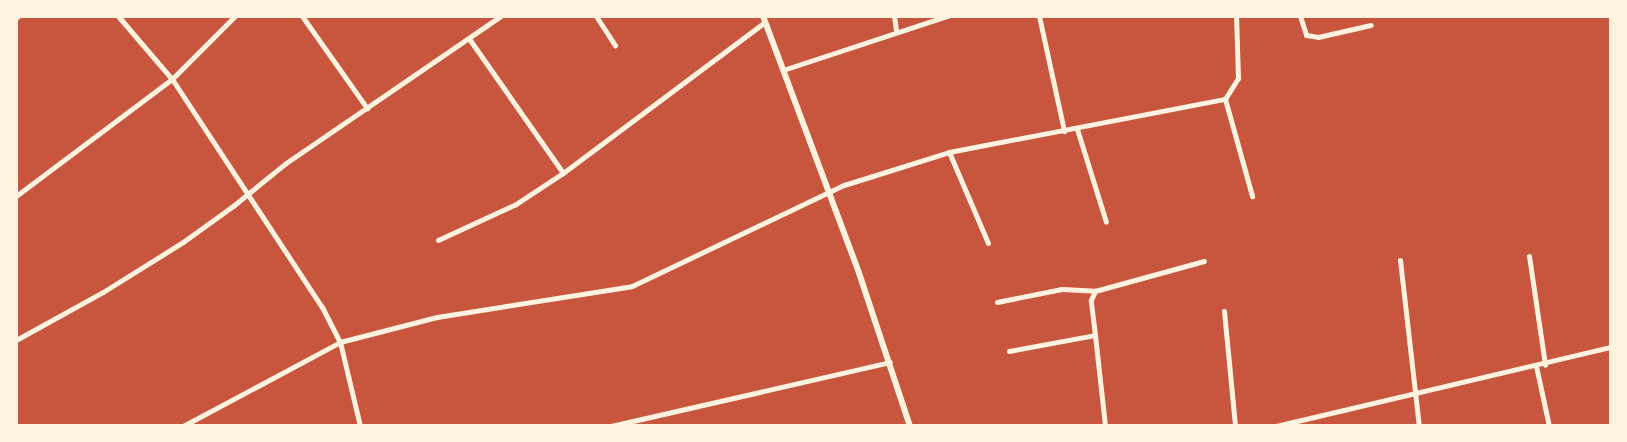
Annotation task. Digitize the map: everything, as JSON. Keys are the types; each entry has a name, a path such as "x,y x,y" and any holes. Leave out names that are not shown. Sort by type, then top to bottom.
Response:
{"street":[{"path":"118,16 172,79 322,307 340,342 360,426"},
{"path":"16,196 172,79 235,16"},
{"path":"302,16 367,108"},
{"path":"16,340 118,284 191,237 286,162 470,40 501,16"},
{"path":"596,16 615,45"},
{"path":"894,16 896,31"},
{"path":"783,70 896,31 947,16"},
{"path":"1039,16 1064,131"},
{"path":"183,426 340,342 437,317 632,286 828,192 949,152 1077,129 1225,99 1238,78 1236,16"},
{"path":"1300,16 1306,35 1318,37 1371,25"},
{"path":"438,240 516,204 563,173 764,19 890,362 910,426"},
{"path":"470,40 563,173"},
{"path":"1225,99 1252,196"},
{"path":"1077,129 1106,222"},
{"path":"949,152 988,243"},
{"path":"1529,256 1544,364"},
{"path":"1400,260 1417,394 1419,426"},
{"path":"997,302 1062,289 1095,291 1204,261"},
{"path":"1095,291 1091,300 1105,426"},
{"path":"1224,311 1235,426"},
{"path":"1009,351 1095,335"},
{"path":"1276,426 1611,347"},
{"path":"611,426 890,362"},
{"path":"1536,366 1549,426"}]}
